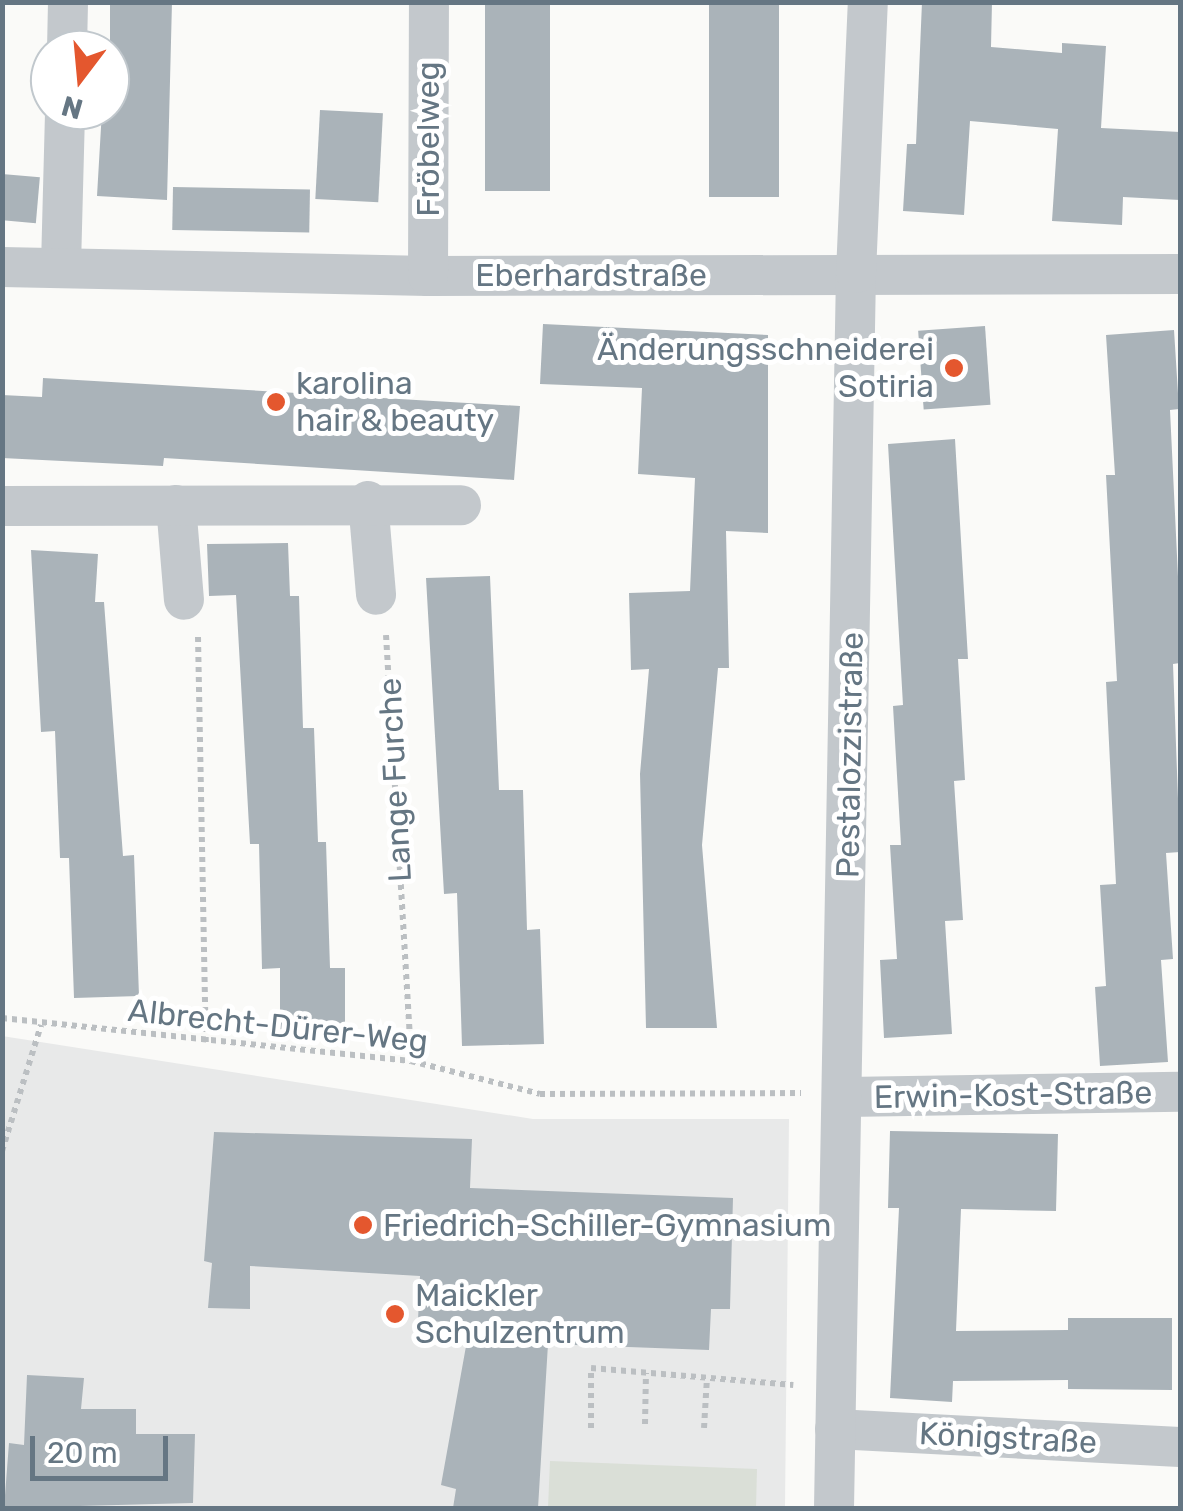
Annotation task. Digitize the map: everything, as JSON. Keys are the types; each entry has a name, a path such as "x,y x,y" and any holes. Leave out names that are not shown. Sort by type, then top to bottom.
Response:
{"street":[{"path":"67,30 68,2"},
{"name":"Fröbelweg","path":"428,276 429,2"},
{"name":"Pestalozzistraße","path":"834,1508 846,1097 856,273 868,2"},
{"path":"61,266 64,130"},
{"name":"Eberhardstraße","path":"2,267 428,276 1180,274"},
{"path":"368,501 376,595"},
{"path":"2,506 368,501 461,504"},
{"path":"176,505 184,600"},
{"name":"Erwin-Kost-Straße","path":"846,1097 1180,1092"},
{"name":"Königstraße","path":"835,1429 1180,1447"}],"path":[{"name":"Lange Furche","path":"376,595 386,636 412,1061"},
{"path":"184,600 198,622 206,1043"},
{"name":"Albrecht-Dürer-Weg","path":"2,1018 206,1043 412,1061 540,1094 846,1097"},
{"path":"2,1150 41,1025"},
{"path":"590,1428 591,1368 792,1384"},
{"path":"645,1424 646,1373"},
{"path":"704,1428 707,1378"}],"shaded area":[{"name":"Maickler Schulzentrum","path":"2,1036 533,1119 789,1119 785,1508 3,1508"},
{"path":"550,1461 757,1469 756,1508 548,1508"}],"building":[{"path":"110,2 172,2 167,200 97,196 101,130 130,130 130,30 110,30"},
{"path":"485,2 550,2 550,191 485,191"},
{"path":"709,2 779,2 779,197 709,197"},
{"path":"922,2 992,2 991,47 1062,53 1062,43 1106,46 1101,128 1180,132 1180,200 1123,197 1122,225 1052,221 1058,129 970,121 964,215 903,211 907,144 916,144"},
{"path":"320,110 383,113 378,202 315,199"},
{"path":"2,174 40,177 36,223 2,220"},
{"path":"173,187 310,189 309,232 172,230"},
{"path":"543,324 768,335 768,533 726,531 729,668 718,668 702,845 717,1028 646,1028 640,774 649,669 631,670 629,593 690,591 695,478 638,474 642,388 540,384"},
{"name":"Änderungsschneiderei Sotiria","path":"985,326 991,405 924,409 918,331"},
{"path":"1174,330 1179,409 1170,410 1180,618 1180,663 1173,664 1180,852 1166,853 1173,959 1161,960 1168,1062 1100,1066 1095,987 1106,986 1100,885 1116,884 1106,682 1117,681 1106,475 1115,475 1106,335"},
{"path":"43,378 520,406 514,480 164,458 163,466 2,458 2,395 42,397"},
{"path":"955,439 968,659 958,659 965,780 954,781 963,920 945,921 952,1034 884,1038 880,960 897,959 890,845 901,845 893,706 903,705 888,444"},
{"path":"288,543 290,596 299,596 303,728 314,728 318,842 326,842 330,968 345,968 345,1034 280,1035 280,968 262,969 259,844 250,844 236,595 209,596 207,544"},
{"path":"31,550 98,554 95,602 104,602 123,856 134,855 139,996 74,998 69,858 60,858 55,731 41,732"},
{"path":"490,576 499,790 523,790 527,930 540,929 544,1044 462,1046 457,893 444,894 426,578"},
{"path":"890,1131 1058,1134 1056,1211 961,1209 956,1331 1068,1330 1068,1318 1172,1318 1172,1390 1068,1389 1068,1380 953,1381 952,1402 890,1398 899,1208 888,1208"},
{"path":"214,1132 472,1139 470,1188 733,1198 730,1309 711,1309 709,1350 548,1344 538,1508 453,1508 456,1489 441,1485 470,1324 418,1320 420,1276 250,1266 250,1309 208,1308 212,1263 204,1261"},
{"path":"27,1375 84,1378 81,1409 136,1409 136,1434 195,1434 193,1503 4,1508 9,1443 24,1445"}],"place":[{"name":"Änderungsschneiderei Sotiria","path":"954,368"},
{"name":"karolina hair & beauty","path":"276,402"},
{"name":"Friedrich-Schiller-Gymnasium","path":"363,1225"},
{"name":"Maickler Schulzentrum","path":"395,1314"}]}
